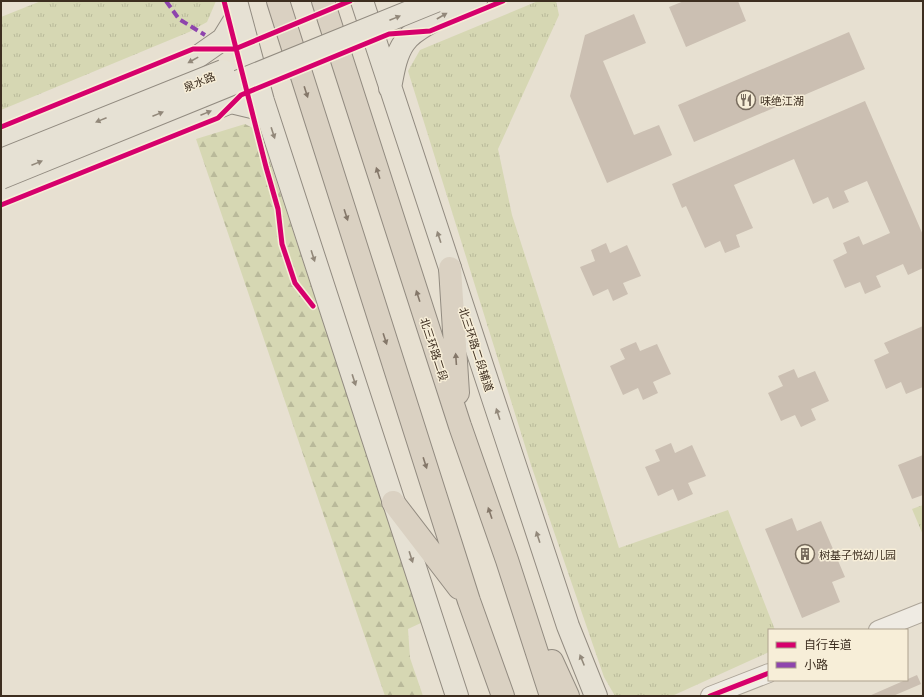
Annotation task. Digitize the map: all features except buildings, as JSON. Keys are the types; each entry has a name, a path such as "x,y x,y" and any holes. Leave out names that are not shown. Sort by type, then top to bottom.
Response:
{"highway":[{"path":"278,1 469,601 504,696"},
{"name":"北三环路二段","path":"323,1 460,426 507,560 551,696"},
{"path":"450,268 460,426"},
{"path":"393,502 469,601"},
{"path":"507,560 568,696"}],"main road":[{"name":"北三环路二段辅道","path":"362,1 568,626 596,696"},
{"name":"泉水路","path":"1,160 397,1"},
{"path":"1,178 436,1"},
{"path":"390,89 395,62 404,42 416,32 444,14 476,1"},
{"path":"238,7 266,112 457,696"},
{"path":"1,143 193,60 223,39 238,7"},
{"path":"1,196 231,102 266,112"}],"street":[{"path":"880,629 923,612"},
{"path":"710,696 768,673"}],"green space":[{"path":"41,1 216,1 207,22 189,32 1,110 1,17"},
{"path":"538,1 556,1 559,15 498,149 512,215 619,548 728,510 775,629 768,629 768,652 672,696 615,696 604,677 531,465 408,71 420,50"},
{"path":"245,124 260,132 423,622 408,629 410,658 423,696 385,696 196,139"},
{"path":"923,505 923,535 912,509"}],"marked path":[{"path":"166,1 179,19 205,35"}],"cycle path":[{"path":"224,1 278,209 282,244 295,283 313,306"},
{"path":"1,127 193,49 235,49 350,1"},
{"path":"1,205 218,118 241,95 389,34 430,31 503,1"},
{"path":"710,696 768,673"}],"place":[{"name":"味绝江湖","path":"746,100"},
{"name":"树基子悦幼儿园","path":"805,554"}]}
